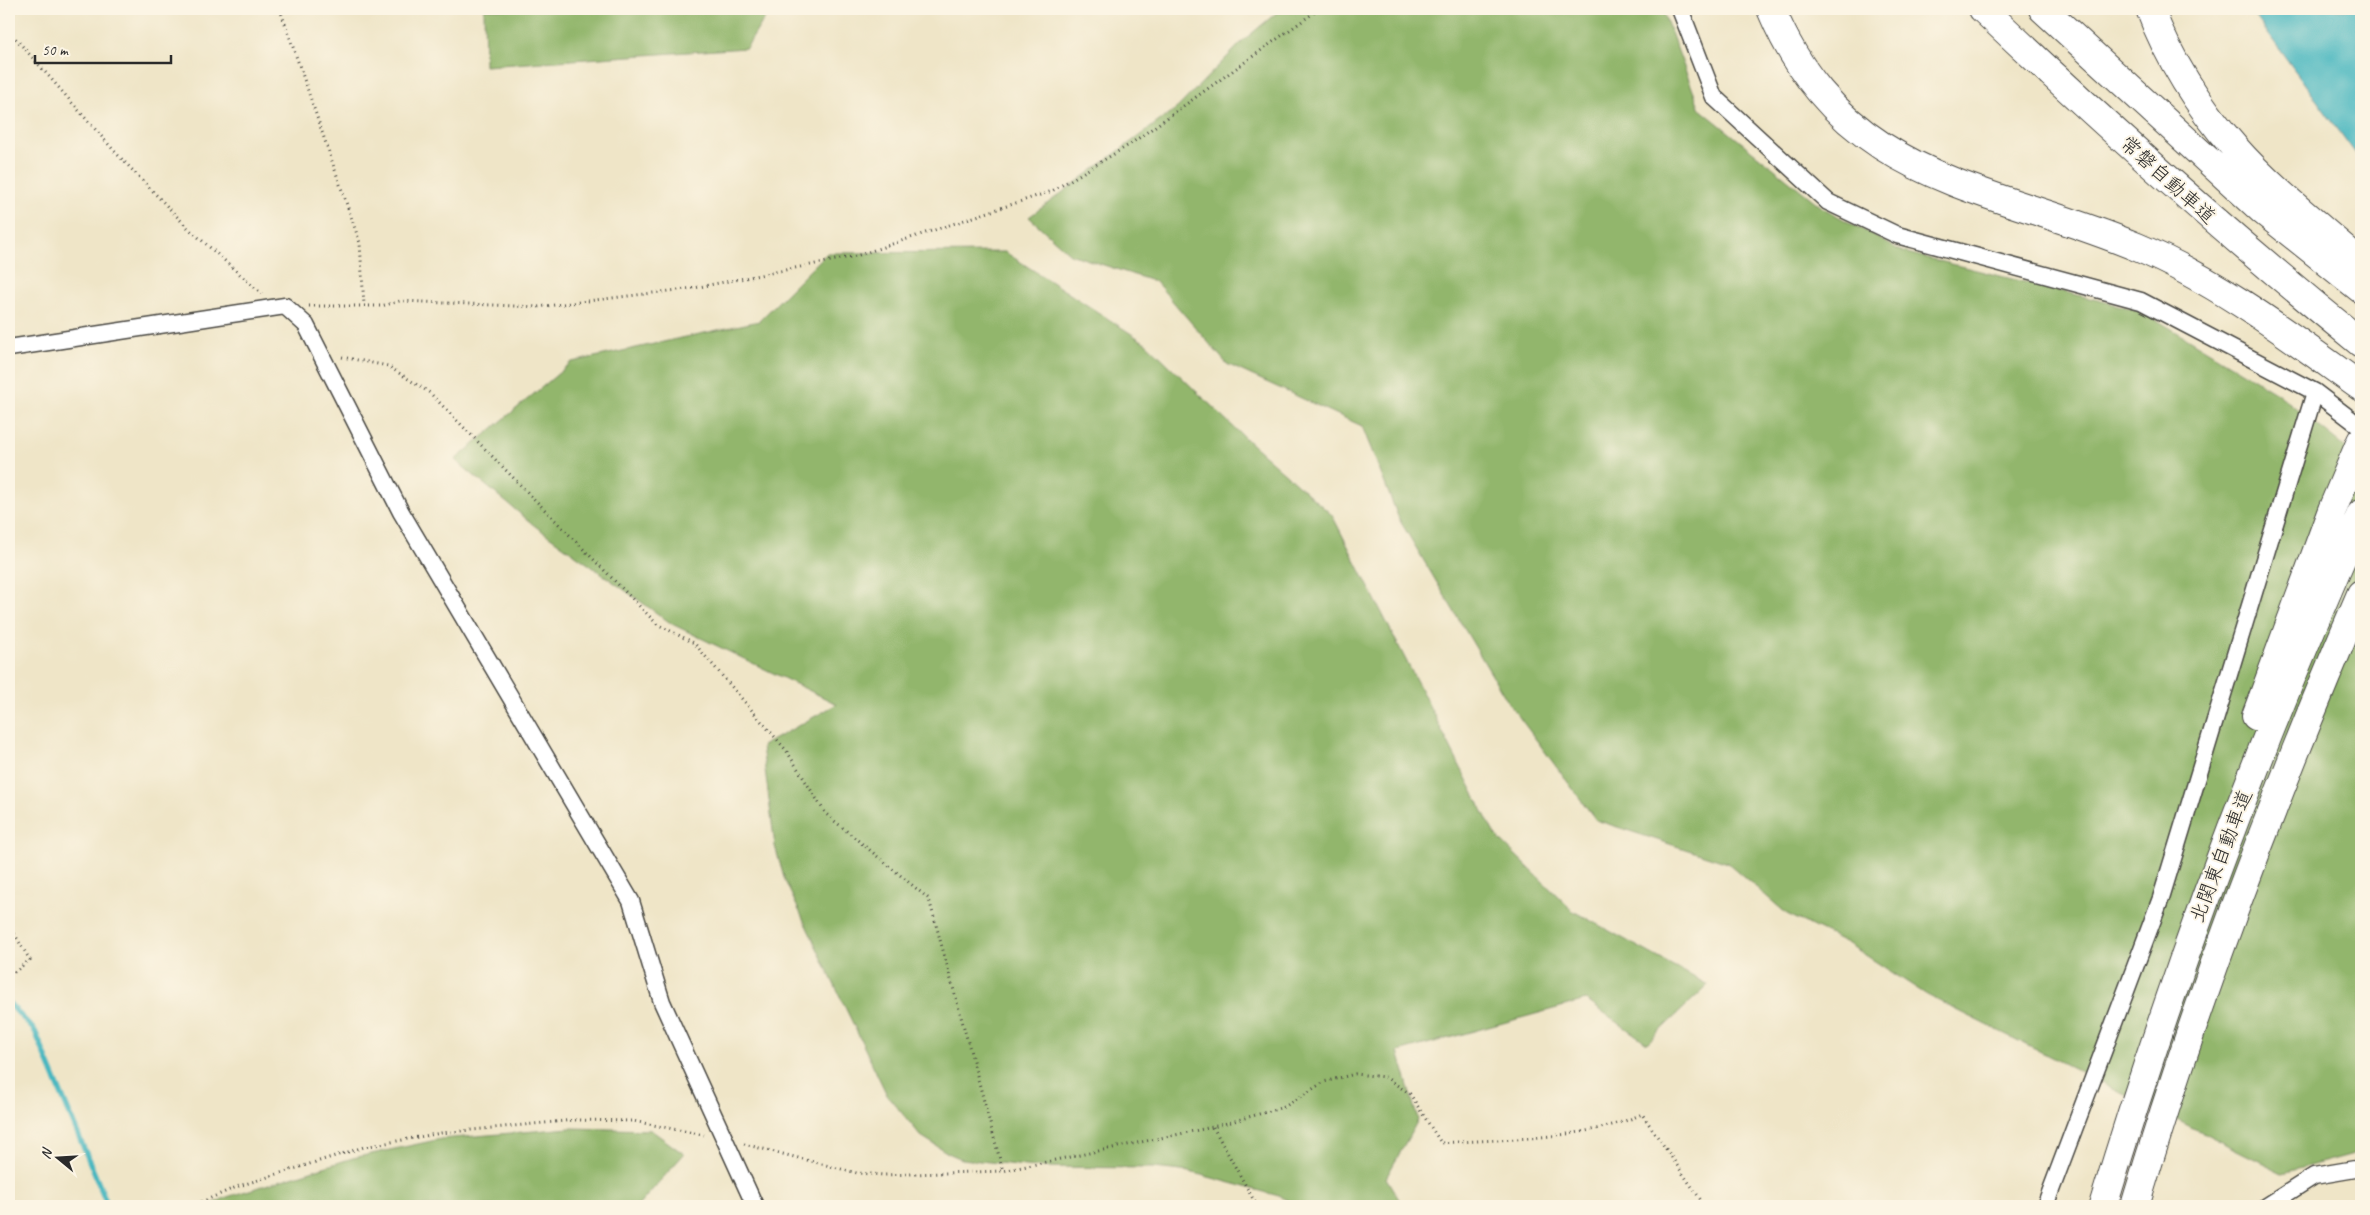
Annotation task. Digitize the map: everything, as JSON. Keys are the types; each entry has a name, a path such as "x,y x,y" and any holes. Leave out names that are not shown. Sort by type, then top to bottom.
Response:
{"highway":[{"path":"1771,9 1799,65 1820,91 1852,124 1880,145 1915,166 1948,181 2137,247 2188,272 2234,299 2361,387"},
{"name":"常磐自動車道","path":"1983,9 2160,174 2245,249 2361,344"},
{"name":"常磐自動車道","path":"2043,9 2262,210 2361,289"},
{"path":"2150,9 2161,40 2184,79 2209,116 2235,149 2361,263"},
{"path":"2193,928 2260,701 2332,510 2361,441"},
{"name":"北関東自動車道","path":"2103,1206 2193,928 2279,704 2361,514"},
{"name":"北関東自動車道","path":"2135,1206 2154,1141 2224,937 2306,721 2361,594"}],"street":[{"path":"1680,9 1714,97 1828,202 1897,235 2141,301 2314,392 2361,427"},
{"path":"9,348 285,306 306,325 401,512 631,901 662,1002 755,1206"},
{"path":"2046,1206 2161,898 2314,392"},
{"path":"2267,1206 2314,1176 2361,1168"}],"path":[{"path":"280,9 360,243 364,306"},
{"path":"285,306 381,306 400,302 538,307 694,288 856,256 1052,191 1129,144 1319,9"},
{"path":"9,31 117,154 181,221 266,298"},
{"path":"318,347 335,356 388,366 430,393 657,624 694,642 786,750 826,814 928,900 1003,1171"},
{"path":"9,925 30,960 9,976"},
{"path":"192,1206 239,1186 364,1147 442,1133 575,1120 623,1121 726,1139 857,1173 884,1175 1003,1171 1212,1127 1284,1107 1324,1082 1355,1074 1385,1077 1410,1094 1441,1143 1535,1137 1570,1132 1620,1124 1642,1114 1705,1206"},
{"path":"1212,1127 1257,1206"}],"green space":[{"path":"484,9 758,9 766,16 746,48 485,66"},
{"path":"1281,9 1662,9 1700,109 1823,208 1903,252 2142,311 2277,393 2361,460 2361,1152 2283,1173 1927,995 1847,943 1787,914 1728,863 1596,820 1508,702 1399,519 1362,426 1227,364 1156,282 1070,254 1029,217 1177,108 1245,39"},
{"path":"1005,252 1147,344 1246,439 1332,515 1495,835 1573,911 1708,985 1647,1043 1586,1000 1398,1052 1418,1120 1386,1178 1403,1206 1298,1206 1279,1196 1190,1172 1154,1168 1035,1167 962,1159 948,1153 921,1136 887,1095 785,881 775,846 762,746 837,704 672,624 535,526 455,460 572,362 759,321 827,253"},
{"path":"570,1128 651,1130 684,1154 638,1206 208,1206 227,1197 353,1158 441,1139"}],"water":[{"path":"2250,9 2361,9 2361,161"}],"waterway":[{"path":"9,1003 35,1031 108,1206"}]}
